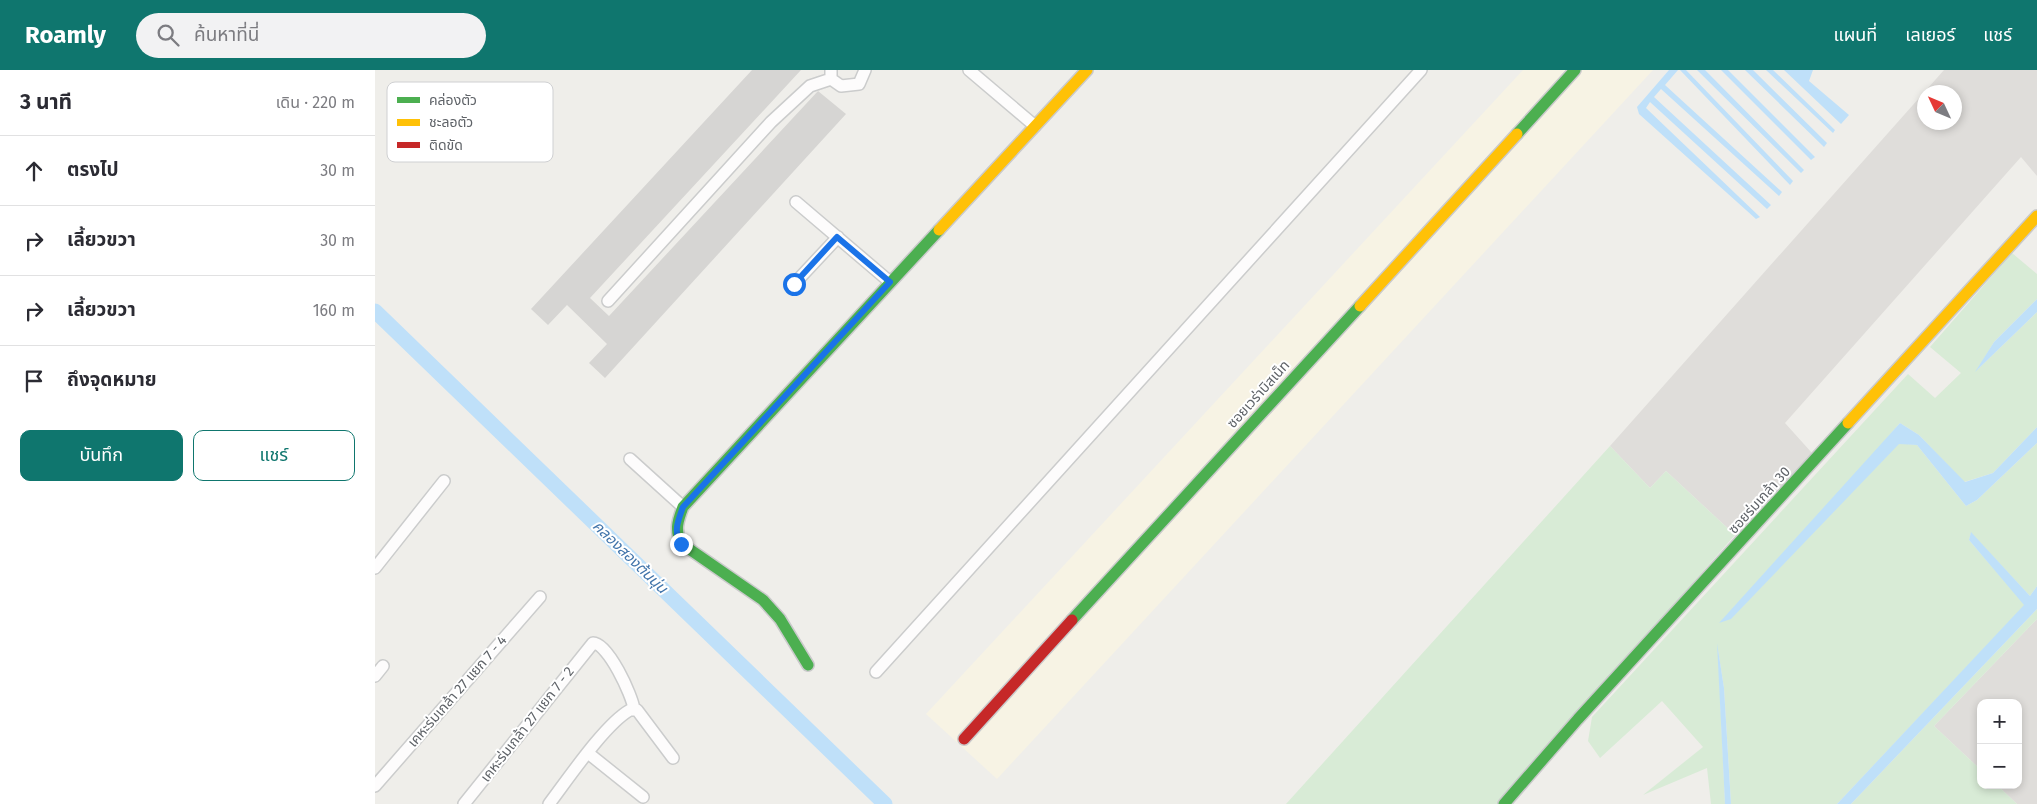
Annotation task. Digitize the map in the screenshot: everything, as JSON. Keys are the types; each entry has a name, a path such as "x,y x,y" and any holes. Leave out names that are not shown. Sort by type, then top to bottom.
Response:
{"street":[{"path":"608,301 771,122 810,86 831,75 841,86 859,84 865,70"},
{"path":"969,70 1035,126"},
{"path":"808,665 780,619 763,600 681,544 676,536 676,526 683,507 1087,70"},
{"path":"876,672 1421,70"},
{"name":"ซอยเวร่าบิสเน็ท","path":"964,739 1575,70"},
{"path":"796,202 890,282"},
{"name":"ซอยร่มเกล้า 30","path":"1504,804 1578,719 2037,216"},
{"path":"794,284 837,237"},
{"path":"630,459 683,507"},
{"path":"375,568 444,481"},
{"name":"เคหะร่มเกล้า 27 แยก 7 - 4","path":"375,786 540,597"},
{"name":"เคหะร่มเกล้า 27 แยก 7 - 2","path":"464,804 590,644 597,642 603,647 630,692 634,710"},
{"path":"375,676 383,666"},
{"path":"549,804 588,753 620,717 634,710 640,714 673,758"},
{"path":"588,753 643,797"}],"shaded area":[{"path":"1523,70 1653,70 997,779 926,714"},
{"path":"1944,70 2037,70 2037,176 2021,157 1785,423 1812,453 1735,535 1666,471 1650,488 1610,446 1917,100 1917,130 1962,130 1962,85 1931,85"},
{"path":"2037,619 2037,804 2017,804 2001,789 2022,789 2022,699 1977,699 1977,766 1934,726"}],"green space":[{"path":"2012,253 2037,274 2037,299 1994,342 1977,370 2037,312 2037,427 1993,473 1964,482 1919,435 1900,423 1731,618 1899,443 1917,445 1966,506 1977,500 2037,443 2037,586 2030,596 1971,533 1969,540 2025,605 1837,804 1731,804 1724,688 1718,650 1725,804 1711,804 1707,768 1643,795 1703,747 1662,701 1600,758 1588,741 1592,717 1908,374 1935,398 1961,373 1930,347"},
{"path":"1610,446 1650,488 1666,471 1735,535 1498,804 1286,804"},
{"path":"2037,609 2037,619 1934,726 1977,766 1977,789 2001,789 2017,804 1851,804"}],"water":[{"path":"1669,70 1678,70 1665,85 1782,192 1779,196 1661,89 1654,97 1771,205 1767,209 1650,102 1646,108 1760,217 1756,219 1639,114 1637,107"},
{"path":"1680,70 1686,70 1793,181 1790,185"},
{"path":"1697,70 1705,70 1804,170 1801,173"},
{"path":"1721,70 1728,70 1815,157 1811,160"},
{"path":"1745,70 1753,70 1827,143 1824,147"},
{"path":"1766,70 1773,70 1835,130 1833,133"},
{"path":"1784,70 1813,70 1809,81 1849,115 1841,124"},
{"path":"2037,299 2037,312 1975,372 1994,342"},
{"path":"1900,423 1919,435 1965,482 1993,473 2037,427 2037,443 1977,500 1966,506 1917,445 1899,444 1731,619 1719,623"},
{"path":"1971,532 2030,596 2037,586 2037,609 1851,804 1837,804 2024,605 1969,540"},
{"path":"1717,643 1724,688 1731,804 1725,804"}],"building":[{"path":"752,70 801,70 590,298 609,316 818,91 846,114 605,378 589,363 607,344 567,305 548,325 531,309"}],"waterway":[{"name":"คลองสองต้นนุ่น","path":"375,311 885,804"}],"traffic: fast":[{"path":"1517,134 1575,70"},
{"path":"808,665 780,619 763,600 682,544 677,530 680,516 683,507 939,230"},
{"path":"1072,620 1360,306"},
{"path":"1504,804 1578,719 1848,423"}],"traffic: slow":[{"path":"939,230 1087,70"},
{"path":"1360,306 1517,134"},
{"path":"1848,423 2037,216"}],"traffic: jam":[{"path":"964,739 1072,620"}],"route":[{"path":"681,544 676,536 676,526 683,507 890,282 837,237 794,284"}]}
